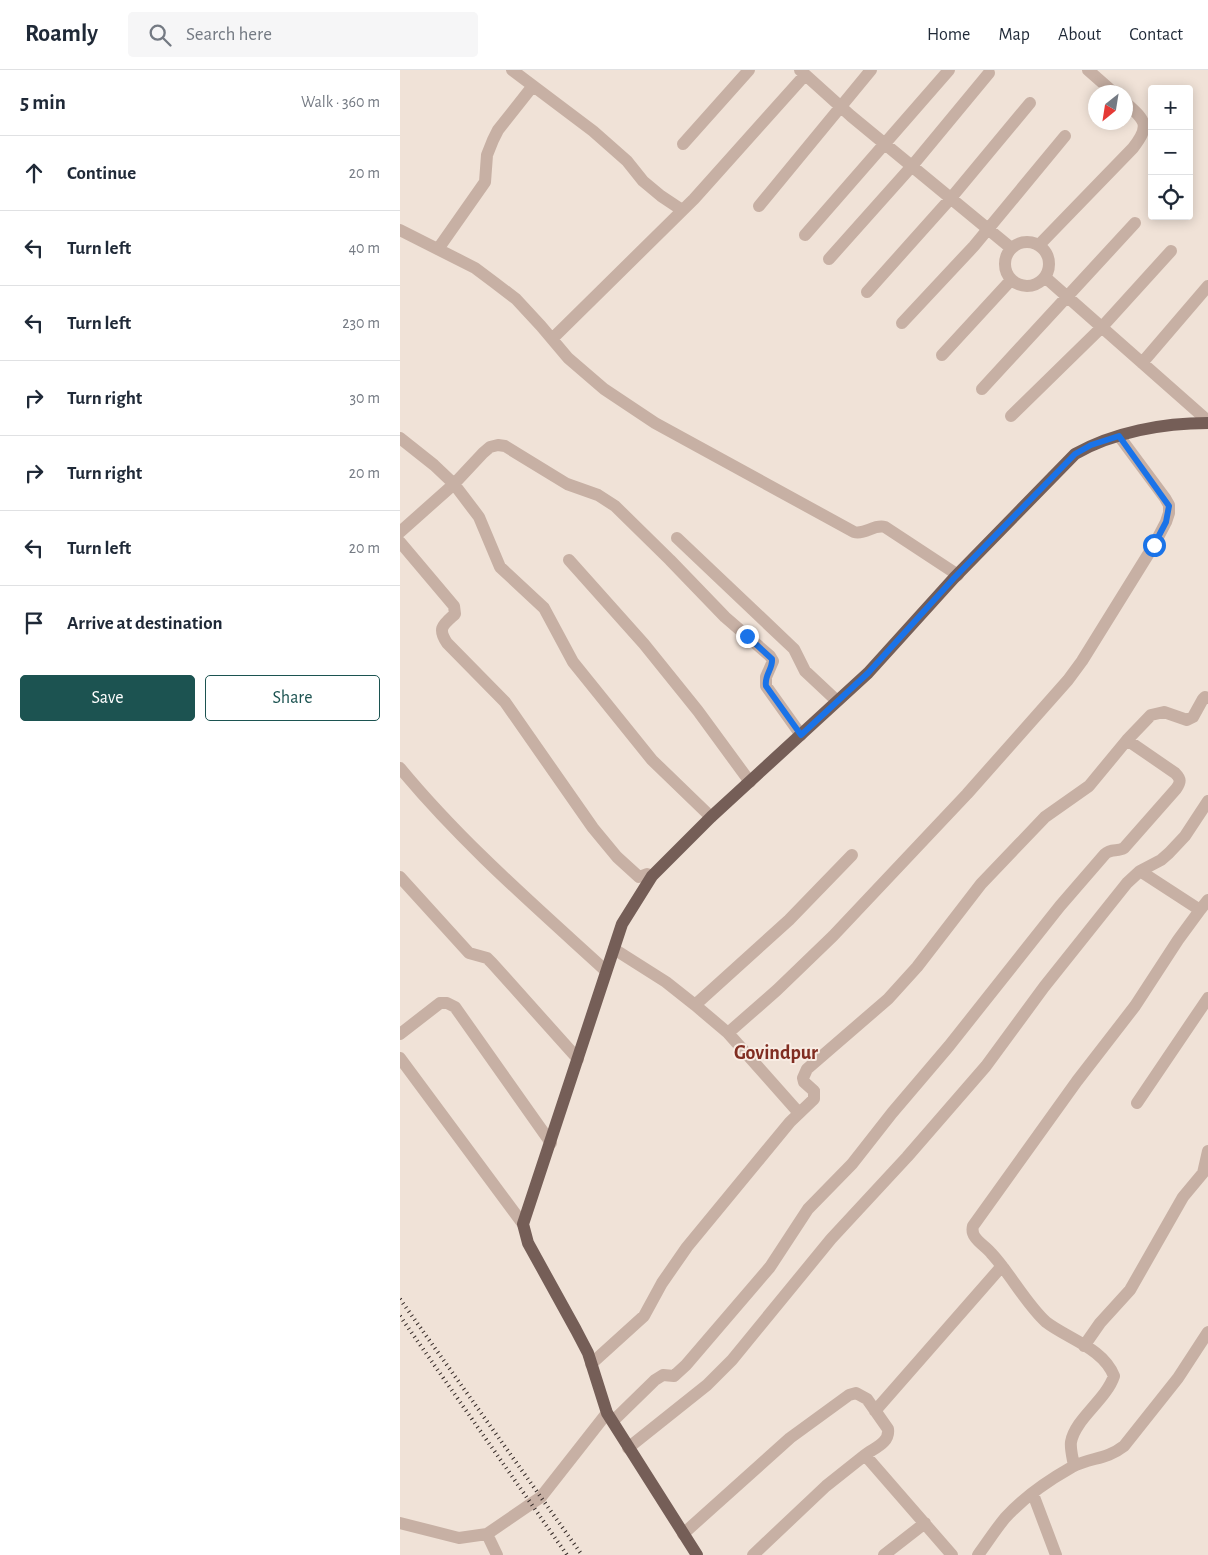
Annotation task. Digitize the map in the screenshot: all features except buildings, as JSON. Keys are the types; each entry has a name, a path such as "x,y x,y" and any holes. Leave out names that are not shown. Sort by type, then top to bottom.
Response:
{"main road":[{"path":"697,1555 610,1417 591,1364 576,1330 528,1243 523,1224 622,924 652,876 710,816 750,782 868,673 958,575 1075,454 1091,445 1154,427 1208,422"}],"street":[{"path":"512,70 532,87 593,131 627,161 643,181 682,210"},
{"path":"683,144 749,70"},
{"path":"759,206 871,70"},
{"path":"805,236 949,70"},
{"path":"1088,70 1105,85"},
{"path":"552,339 682,210 803,72 885,144 1011,248"},
{"path":"829,259 912,166 989,73"},
{"path":"438,249 485,182 486,155 498,130 532,87"},
{"path":"867,292 951,198 1030,103"},
{"path":"1039,245 1139,140 1145,129 1142,117 1133,109"},
{"path":"902,323 988,230 1065,136"},
{"path":"982,389 1135,223"},
{"path":"400,230 476,268 516,299 568,358 604,389 654,423 854,532 863,533 876,526 885,527 958,575"},
{"path":"1030,241 1039,245 1048,255 1050,262 1046,278 1034,286 1020,286 1011,280 1006,266 1007,256 1011,248 1022,242 1030,241"},
{"path":"1011,416 1102,327 1171,251"},
{"path":"1046,278 1208,422"},
{"path":"942,355 1011,280"},
{"path":"1142,363 1208,286"},
{"path":"728,1033 798,970 866,902 1038,715 1082,661 1154,545 1169,513 1169,506 1165,498 1119,436"},
{"path":"400,438 434,464 454,484 479,517 500,567 544,608 573,662 652,760 710,816"},
{"path":"400,532 454,484 490,447 498,444 514,451 567,484 598,495 615,506 725,618 770,656 773,661 766,677 766,686 801,735"},
{"path":"677,538 794,649 805,671 837,701"},
{"path":"400,542 454,606 455,614 441,630 447,643 505,702 593,828 617,857 637,876 641,878 649,874 652,876"},
{"path":"569,560 644,644 698,711 750,782"},
{"path":"591,1364 644,1316 662,1283 687,1247 815,1096 814,1091 804,1082 803,1074 807,1069 888,999 917,967 981,884 1044,817 1089,786 1127,740 1154,713 1164,712 1187,720 1193,717 1203,699 1208,698"},
{"path":"400,1523 459,1538 487,1534 541,1497 610,1417 655,1380 663,1375 674,1376 686,1365 770,1267 808,1210 852,1164 1067,898 1105,854 1112,850 1121,850 1127,845 1180,784 1178,777 1127,740"},
{"path":"400,768 427,800 476,851 606,971"},
{"path":"628,1448 707,1385 732,1360 831,1239 907,1157 986,1066 1060,966 1127,883 1140,871 1161,860 1169,853 1185,836 1208,801"},
{"path":"695,1005 789,920 852,855"},
{"path":"1074,1466 1070,1443 1076,1428 1110,1386 1114,1376 1111,1368 1105,1361 1041,1317 1002,1266 973,1234 973,1226 976,1219 1135,1006 1178,940 1204,905 1140,871"},
{"path":"400,878 469,953 487,958 492,962 578,1059"},
{"path":"614,949 666,982 728,1033 799,1113"},
{"path":"1137,1103 1208,998"},
{"path":"400,1034 440,1003 448,1003 455,1008 551,1143"},
{"path":"400,1058 523,1224"},
{"path":"1084,1346 1100,1324 1130,1290 1182,1197 1202,1173 1208,1151"},
{"path":"875,1410 1002,1266"},
{"path":"978,1555 1006,1516 1033,1494 1074,1466 1084,1461 1105,1457 1117,1452 1124,1446 1178,1378 1208,1332"},
{"path":"683,1534 790,1438 849,1395 856,1393 867,1399 888,1430 889,1434 884,1442 865,1454 826,1486 753,1555"},
{"path":"865,1454 952,1555"},
{"path":"1033,1494 1056,1555"},
{"path":"884,1555 925,1523"},
{"path":"487,1534 497,1555"}],"railway":[{"path":"400,1299 582,1555"},
{"path":"400,1316 567,1555"}],"district":[{"name":"Govindpur","path":"776,1053"}],"route":[{"path":"747,636 772,659 772,665 766,677 766,686 801,735 868,673 954,578 1075,454 1091,445 1119,436 1169,506 1166,522 1154,545"}]}
